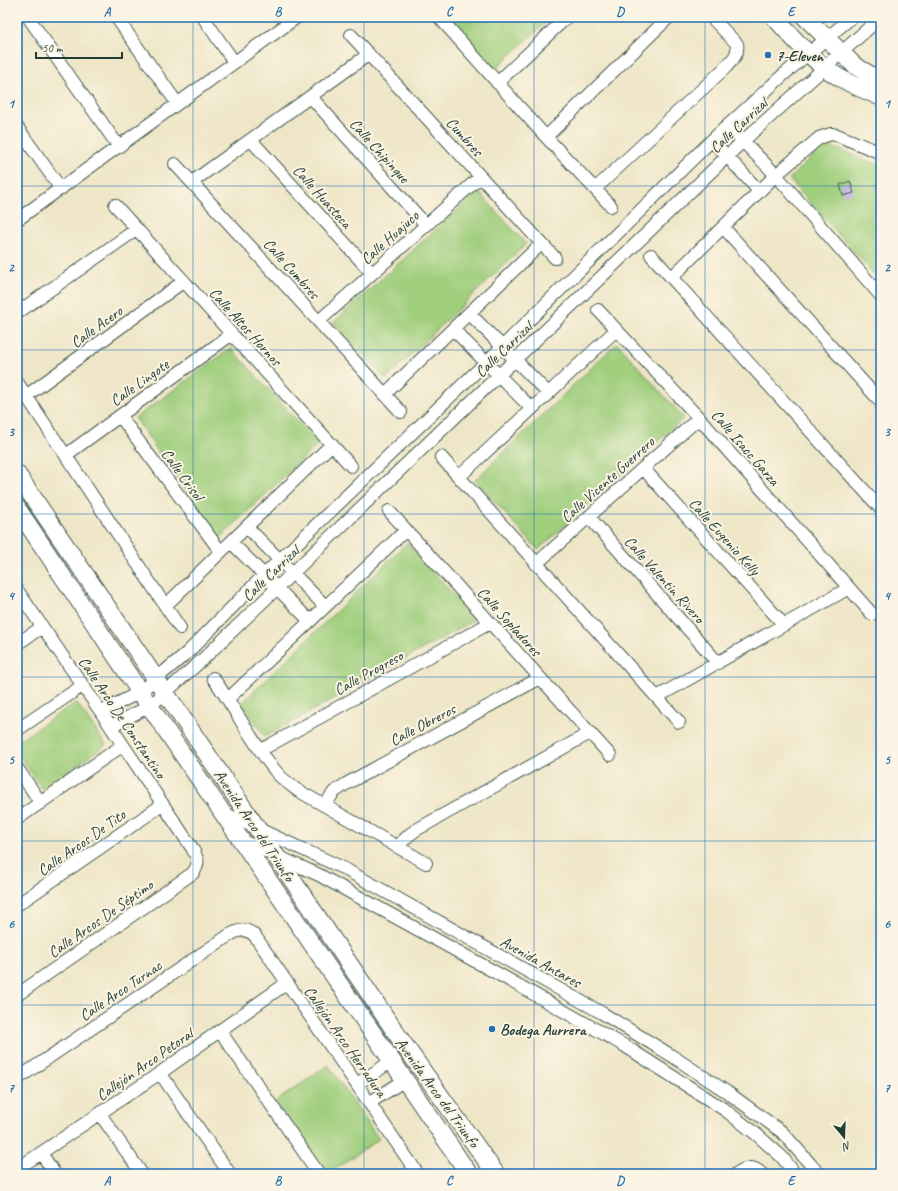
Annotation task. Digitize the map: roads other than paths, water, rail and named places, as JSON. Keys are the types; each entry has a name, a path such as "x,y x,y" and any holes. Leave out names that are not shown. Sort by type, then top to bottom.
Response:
{"street":[{"path":"28,17 119,148"},
{"path":"116,17 177,104"},
{"path":"203,17 234,62"},
{"path":"439,17 546,137 611,206"},
{"path":"497,83 567,17"},
{"path":"546,137 669,17"},
{"path":"595,189 726,67 735,56 738,49 737,44 711,17"},
{"path":"774,17 808,54 824,68 881,97"},
{"path":"805,17 855,66 881,81"},
{"name":"Calle Carrizal","path":"145,699 161,685 188,652 279,560 486,362 712,140 826,38 852,17"},
{"name":"Calle Carrizal","path":"145,699 161,685 202,660 727,157 881,17"},
{"path":"17,220 119,148 294,18"},
{"name":"Cumbres","path":"351,35 555,258"},
{"path":"192,182 369,54"},
{"name":"Calle Chipinque","path":"311,97 426,225"},
{"path":"728,126 776,175 881,296"},
{"path":"17,127 60,189"},
{"path":"672,277 776,175 819,138 831,134 838,135 881,153"},
{"name":"Calle Huasteca","path":"251,140 372,273"},
{"path":"712,140 759,192"},
{"name":"Calle Cumbres","path":"175,164 401,412"},
{"name":"Calle Huajuco","path":"319,321 480,177"},
{"name":"Calle Altos Hornos","path":"115,205 351,466"},
{"path":"723,227 881,402"},
{"path":"17,313 137,229"},
{"path":"385,394 541,244"},
{"path":"651,255 881,509"},
{"name":"Calle Acero","path":"26,396 184,281"},
{"name":"Calle Isacc Garza","path":"598,310 699,418 872,614"},
{"path":"469,313 548,393"},
{"path":"453,329 532,409"},
{"path":"459,477 616,330"},
{"name":"Calle Lingote","path":"66,455 232,334"},
{"path":"17,382 180,628"},
{"name":"Calle Crisol","path":"120,416 221,552"},
{"name":"Calle Vicente Guerrero","path":"536,564 699,418"},
{"path":"165,606 332,444"},
{"path":"441,457 679,722"},
{"name":"Calle Eugenio Kelly","path":"643,468 784,625"},
{"name":"Avenida Arco del Triunfo","path":"17,474 405,1046 496,1174"},
{"name":"Avenida Arco del Triunfo","path":"17,508 145,699 469,1174"},
{"name":"Calle Sopladores","path":"389,511 610,756"},
{"name":"Calle Valentin Rivero","path":"589,517 718,663"},
{"path":"247,526 325,606"},
{"path":"228,699 406,530"},
{"path":"231,542 310,621"},
{"path":"657,697 849,588"},
{"name":"Calle Arco De Constantino","path":"17,590 111,726 162,805 192,848 198,864"},
{"name":"Calle Progreso","path":"261,750 490,623"},
{"path":"17,644 42,627"},
{"path":"213,678 261,750 279,775 288,783 426,862"},
{"name":"Calle Obreros","path":"326,805 334,792 346,784 540,678"},
{"path":"17,730 82,686"},
{"path":"101,712 145,699"},
{"path":"111,726 145,699"},
{"path":"398,846 416,830 590,733"},
{"path":"17,820 123,745"},
{"path":"17,768 41,803"},
{"name":"Calle Arcos De Tito","path":"17,905 162,805"},
{"name":"Avenida Antares","path":"222,812 343,868 602,1013 727,1092 782,1132 819,1174"},
{"name":"Avenida Antares","path":"242,840 325,879 496,972 625,1046 725,1110 761,1138 782,1157 796,1174"},
{"name":"Calle Arcos De Séptimo","path":"17,995 193,873 198,864"},
{"name":"Callejón Arco Herradura","path":"244,930 255,936 418,1174"},
{"name":"Calle Arco Turnac","path":"17,1079 228,936 235,932 244,930"},
{"name":"Callejón Arco Petoral","path":"17,1169 160,1073 287,983"},
{"path":"220,1031 319,1174"},
{"path":"357,1084 392,1061"},
{"path":"160,1073 230,1174"},
{"path":"370,1103 405,1080"},
{"path":"100,1114 142,1174"},
{"path":"40,1153 55,1174"},
{"path":"736,1174 746,1168 751,1167 755,1168 762,1174"}],"place":[{"name":"7-Eleven","path":"768,55"},
{"name":"Bodega Aurrera","path":"492,1029"}]}
